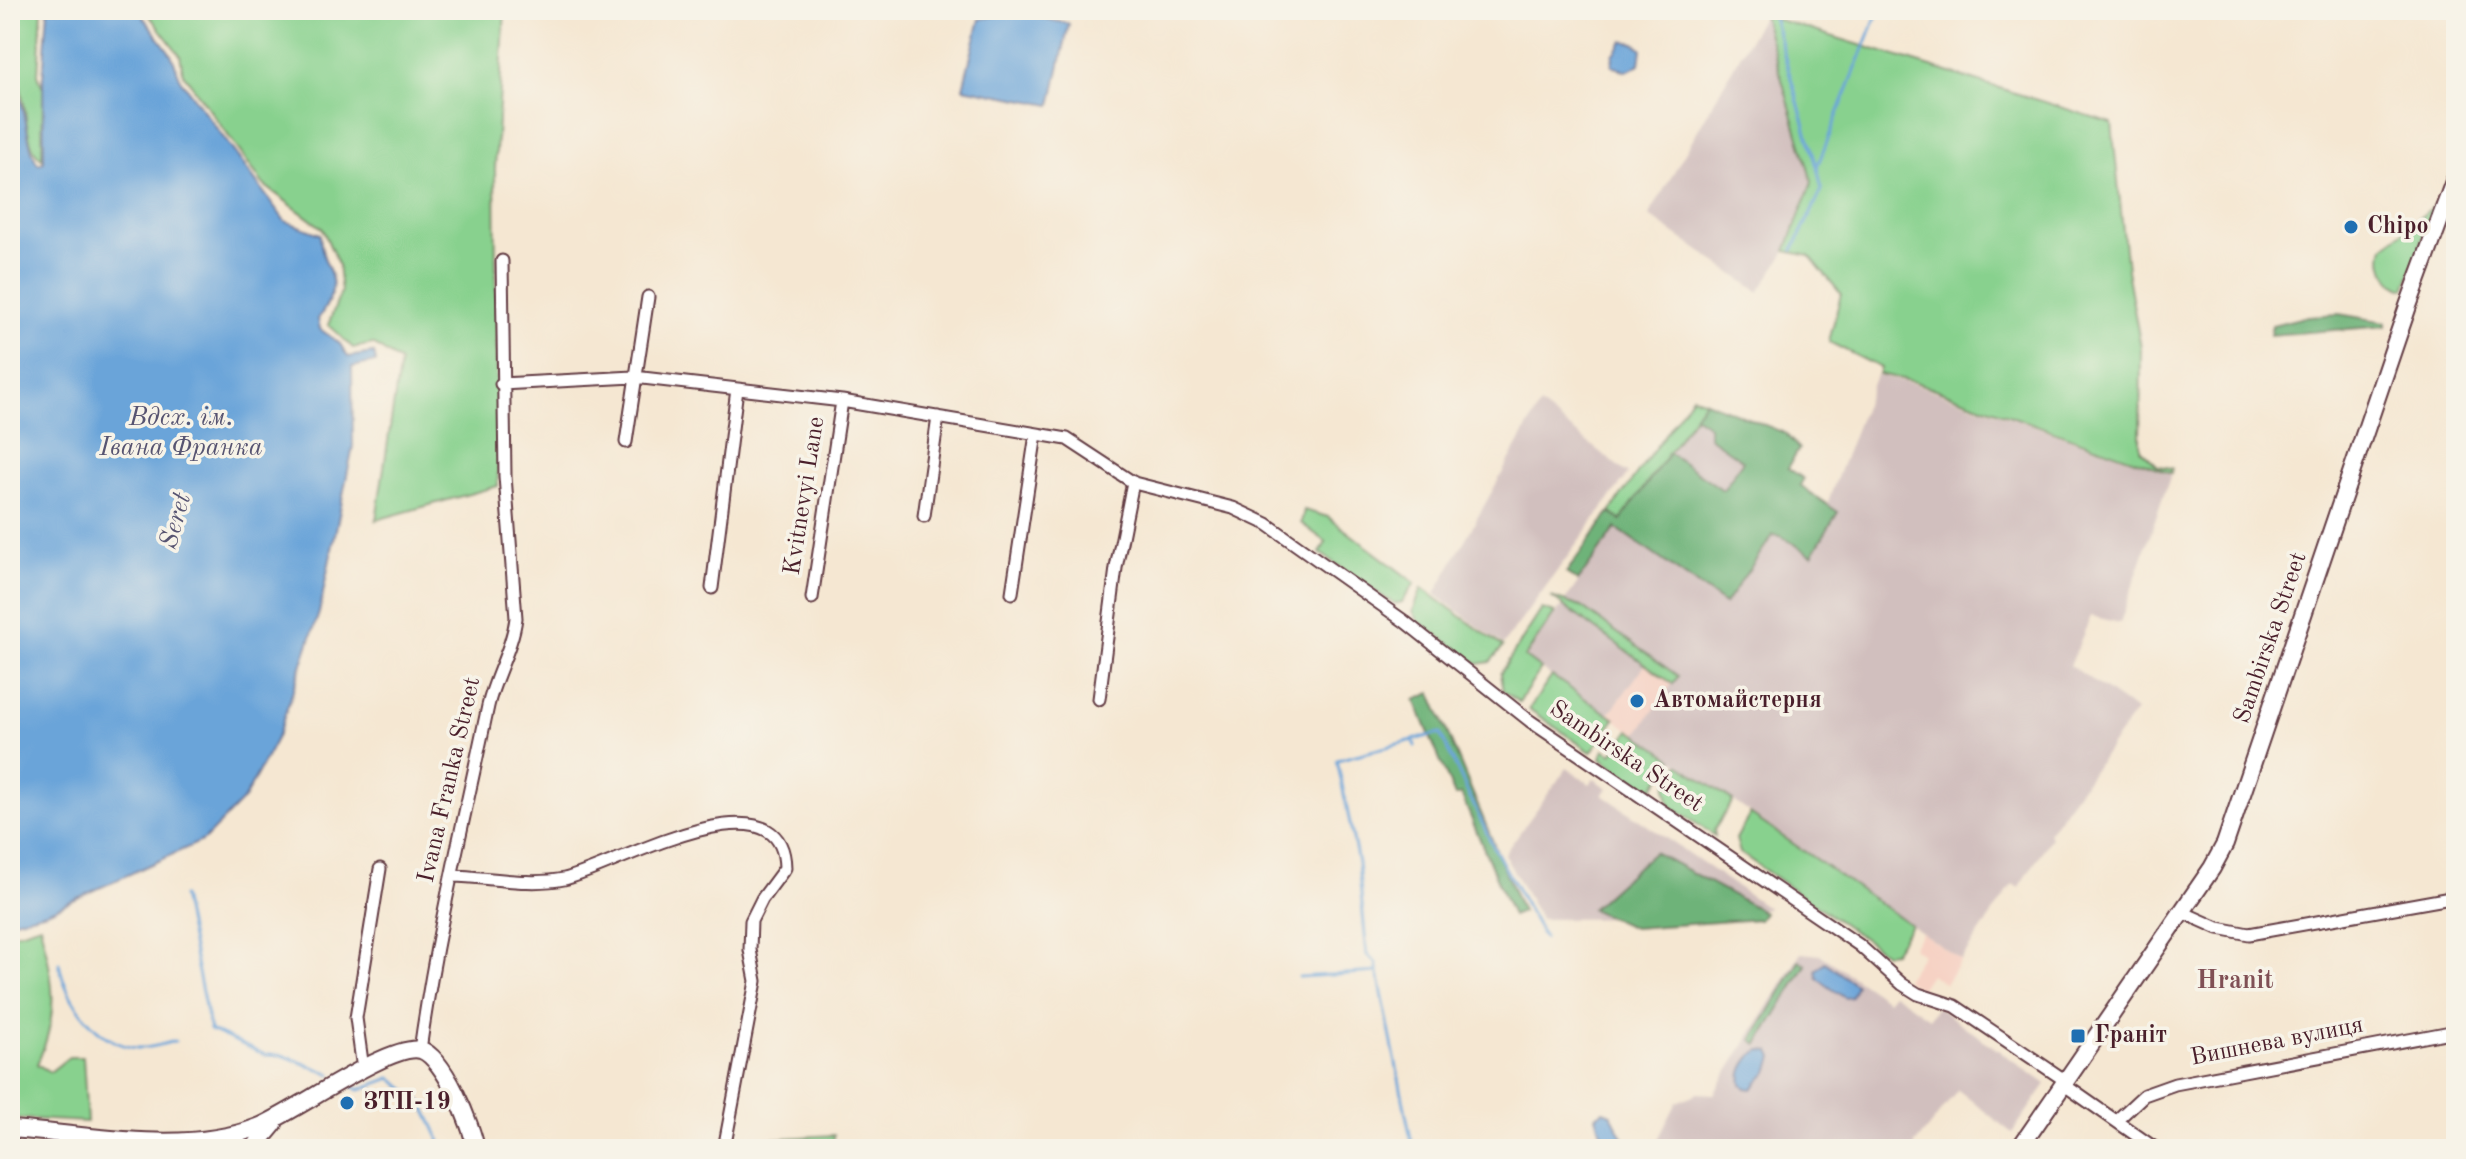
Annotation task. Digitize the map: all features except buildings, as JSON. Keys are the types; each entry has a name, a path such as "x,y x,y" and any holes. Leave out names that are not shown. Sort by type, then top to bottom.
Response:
{"main road":[{"name":"Sambirska Street","path":"2019,1149 2212,868 2234,821 2405,315 2456,176"},
{"path":"10,1129 99,1138 208,1139 246,1131 280,1117 363,1069 404,1050 420,1050 432,1057 444,1073 462,1108 476,1149"},
{"path":"253,1149 280,1117"},
{"path":"99,1138 133,1149"}],"street":[{"name":"Ivana Franka Street","path":"420,1050 430,980 489,701 513,638 516,618 501,384 502,261"},
{"path":"626,442 648,297"},
{"name":"Sambirska Street","path":"501,384 634,377 842,401 938,417 1067,439 1133,482 1233,508 1267,524 1404,621 1530,721 1859,945 1902,984 1918,994 1955,1006 2064,1083"},
{"path":"712,588 737,389"},
{"name":"Kvitnevyi Lane","path":"812,598 842,401"},
{"path":"924,516 938,417"},
{"path":"1012,593 1036,434"},
{"path":"1099,699 1118,555 1133,482"},
{"path":"453,876 560,880 678,835 730,826 762,829 778,838 785,868 762,899 751,921 750,950 756,981 724,1149"},
{"path":"363,1069 356,1018 380,869"},
{"path":"2182,912 2233,932 2266,933 2456,897"},
{"name":"Вишнева вулиця","path":"2116,1121 2144,1095 2175,1084 2456,1031"},
{"path":"2064,1083 2156,1149"},
{"path":"184,1149 190,1143 208,1139 223,1142 233,1149"}],"shaded area":[{"path":"1763,15 1812,182 1786,251 1759,292 1649,216"},
{"path":"1876,375 1914,384 2171,474 2120,623 2091,616 2070,665 2136,711 2048,833 2051,837 2019,888 2013,884 1961,960 1637,734 1672,684 1645,665 1608,715 1525,658 1701,407 1804,479 1800,486 1827,504"},
{"path":"1540,405 1628,474 1503,645 1435,594"},
{"path":"1645,664 1673,684 1637,734 1608,715"},
{"path":"1567,768 1590,784 1594,779 1608,788 1603,795 1768,908 1664,918 1540,919 1504,854"},
{"path":"1922,933 1961,960 1945,984 1930,974 1920,989 1905,979 1922,954 1912,947"},
{"path":"1801,953 1821,955 1887,1000 1893,993 1929,1018 1937,1007 2046,1084 2012,1133 1958,1090 1914,1146 1917,1149 1798,1149 1774,1135 1765,1149 1653,1149 1677,1102 1698,1093 1714,1094"}],"green space":[{"path":"10,10 42,10 38,74 43,89 42,159 29,136 19,84 10,82"},
{"path":"145,10 505,10 495,168 498,486 376,520 400,362 373,344 353,348 328,325 341,292 338,264 322,228 264,185 183,73 180,55"},
{"path":"1763,15 2112,123 2127,270 2141,348 2140,449 2158,466 2172,468 2171,473 1915,382 1879,374 1881,368 1829,342 1841,294 1810,256 1786,251 1812,182"},
{"path":"2435,205 2405,289 2386,272 2382,260 2384,247"},
{"path":"2339,314 2386,322 2386,326 2270,335 2272,325 2308,316"},
{"path":"1692,396 1705,401 1621,520 1610,512"},
{"path":"1705,401 1785,433 1799,449 1788,468 1804,479 1800,486 1838,512 1812,555 1781,536 1773,535 1725,604 1616,528 1578,581 1566,573 1610,512 1621,520 1669,453 1723,490 1743,461 1709,437 1709,426 1694,416"},
{"path":"1304,510 1328,517 1415,583 1402,602 1394,604 1320,553 1326,542 1301,523"},
{"path":"1422,588 1503,647 1490,662 1478,664 1419,622 1413,611"},
{"path":"1551,597 1581,607 1678,676 1673,684"},
{"path":"1542,609 1555,613 1525,657 1541,669 1519,702 1503,691 1500,674"},
{"path":"1552,676 1615,719 1591,752 1529,709"},
{"path":"1431,693 1522,912 1512,916 1461,794 1455,796 1415,700"},
{"path":"1630,730 1673,759 1651,791 1601,758 1604,749 1612,754"},
{"path":"1679,764 1733,801 1714,830 1715,836 1670,806 1666,787"},
{"path":"1750,814 1911,925 1893,952 1885,953 1740,853 1736,839"},
{"path":"1654,852 1764,912 1759,919 1633,928 1591,909"},
{"path":"40,925 51,979 52,1011 45,1045 37,1064 50,1072 69,1057 83,1057 87,1122 10,1118 10,935"},
{"path":"1799,961 1806,965 1758,1044 1752,1040"},
{"path":"834,1135 833,1149 730,1149 731,1141"}],"water":[{"name":"Вдсх. ім. Івана Франка","path":"48,10 138,10 171,54 181,80 285,221 320,234 321,248 333,283 327,304 318,319 320,329 340,344 348,357 374,353 376,362 352,367 353,446 319,613 278,735 244,799 204,840 47,912 10,921 10,84 20,98 34,155 38,164 44,162 43,77"},
{"path":"1017,12 1069,24 1051,105 963,88 980,19"},
{"path":"1623,41 1635,43 1642,49 1640,64 1627,71 1612,66 1613,55"},
{"path":"1825,962 1856,985 1851,997 1845,998 1818,979 1816,970"},
{"path":"1761,1050 1770,1051 1773,1057 1768,1072 1752,1089 1746,1088 1741,1079 1744,1068 1749,1059"},
{"path":"1603,1111 1611,1114 1629,1149 1606,1149 1596,1116"}],"waterway":[{"path":"1771,10 1817,167"},
{"path":"1793,250 1822,190 1817,167 1879,10"},
{"path":"1413,740 1440,733 1492,844 1544,938"},
{"path":"1413,1149 1376,963 1367,955 1358,863 1337,760 1413,740 1415,746"},
{"name":"Seret","path":"182,896 210,1030 266,1055 282,1055 331,1074"},
{"name":"Seret","path":"59,963 76,1005 109,1038 137,1048 175,1041"},
{"path":"1299,977 1378,972"},
{"name":"Seret","path":"351,1085 359,1090 391,1078 422,1102 440,1140 434,1149"}],"place":[{"name":"Chipo","path":"2351,227"},
{"name":"Автомайстерня","path":"1637,701"},
{"name":"Граніт","path":"2078,1036"},
{"name":"ЗТП-19","path":"347,1103"}],"district":[{"name":"Hranit","path":"2235,981"}]}
